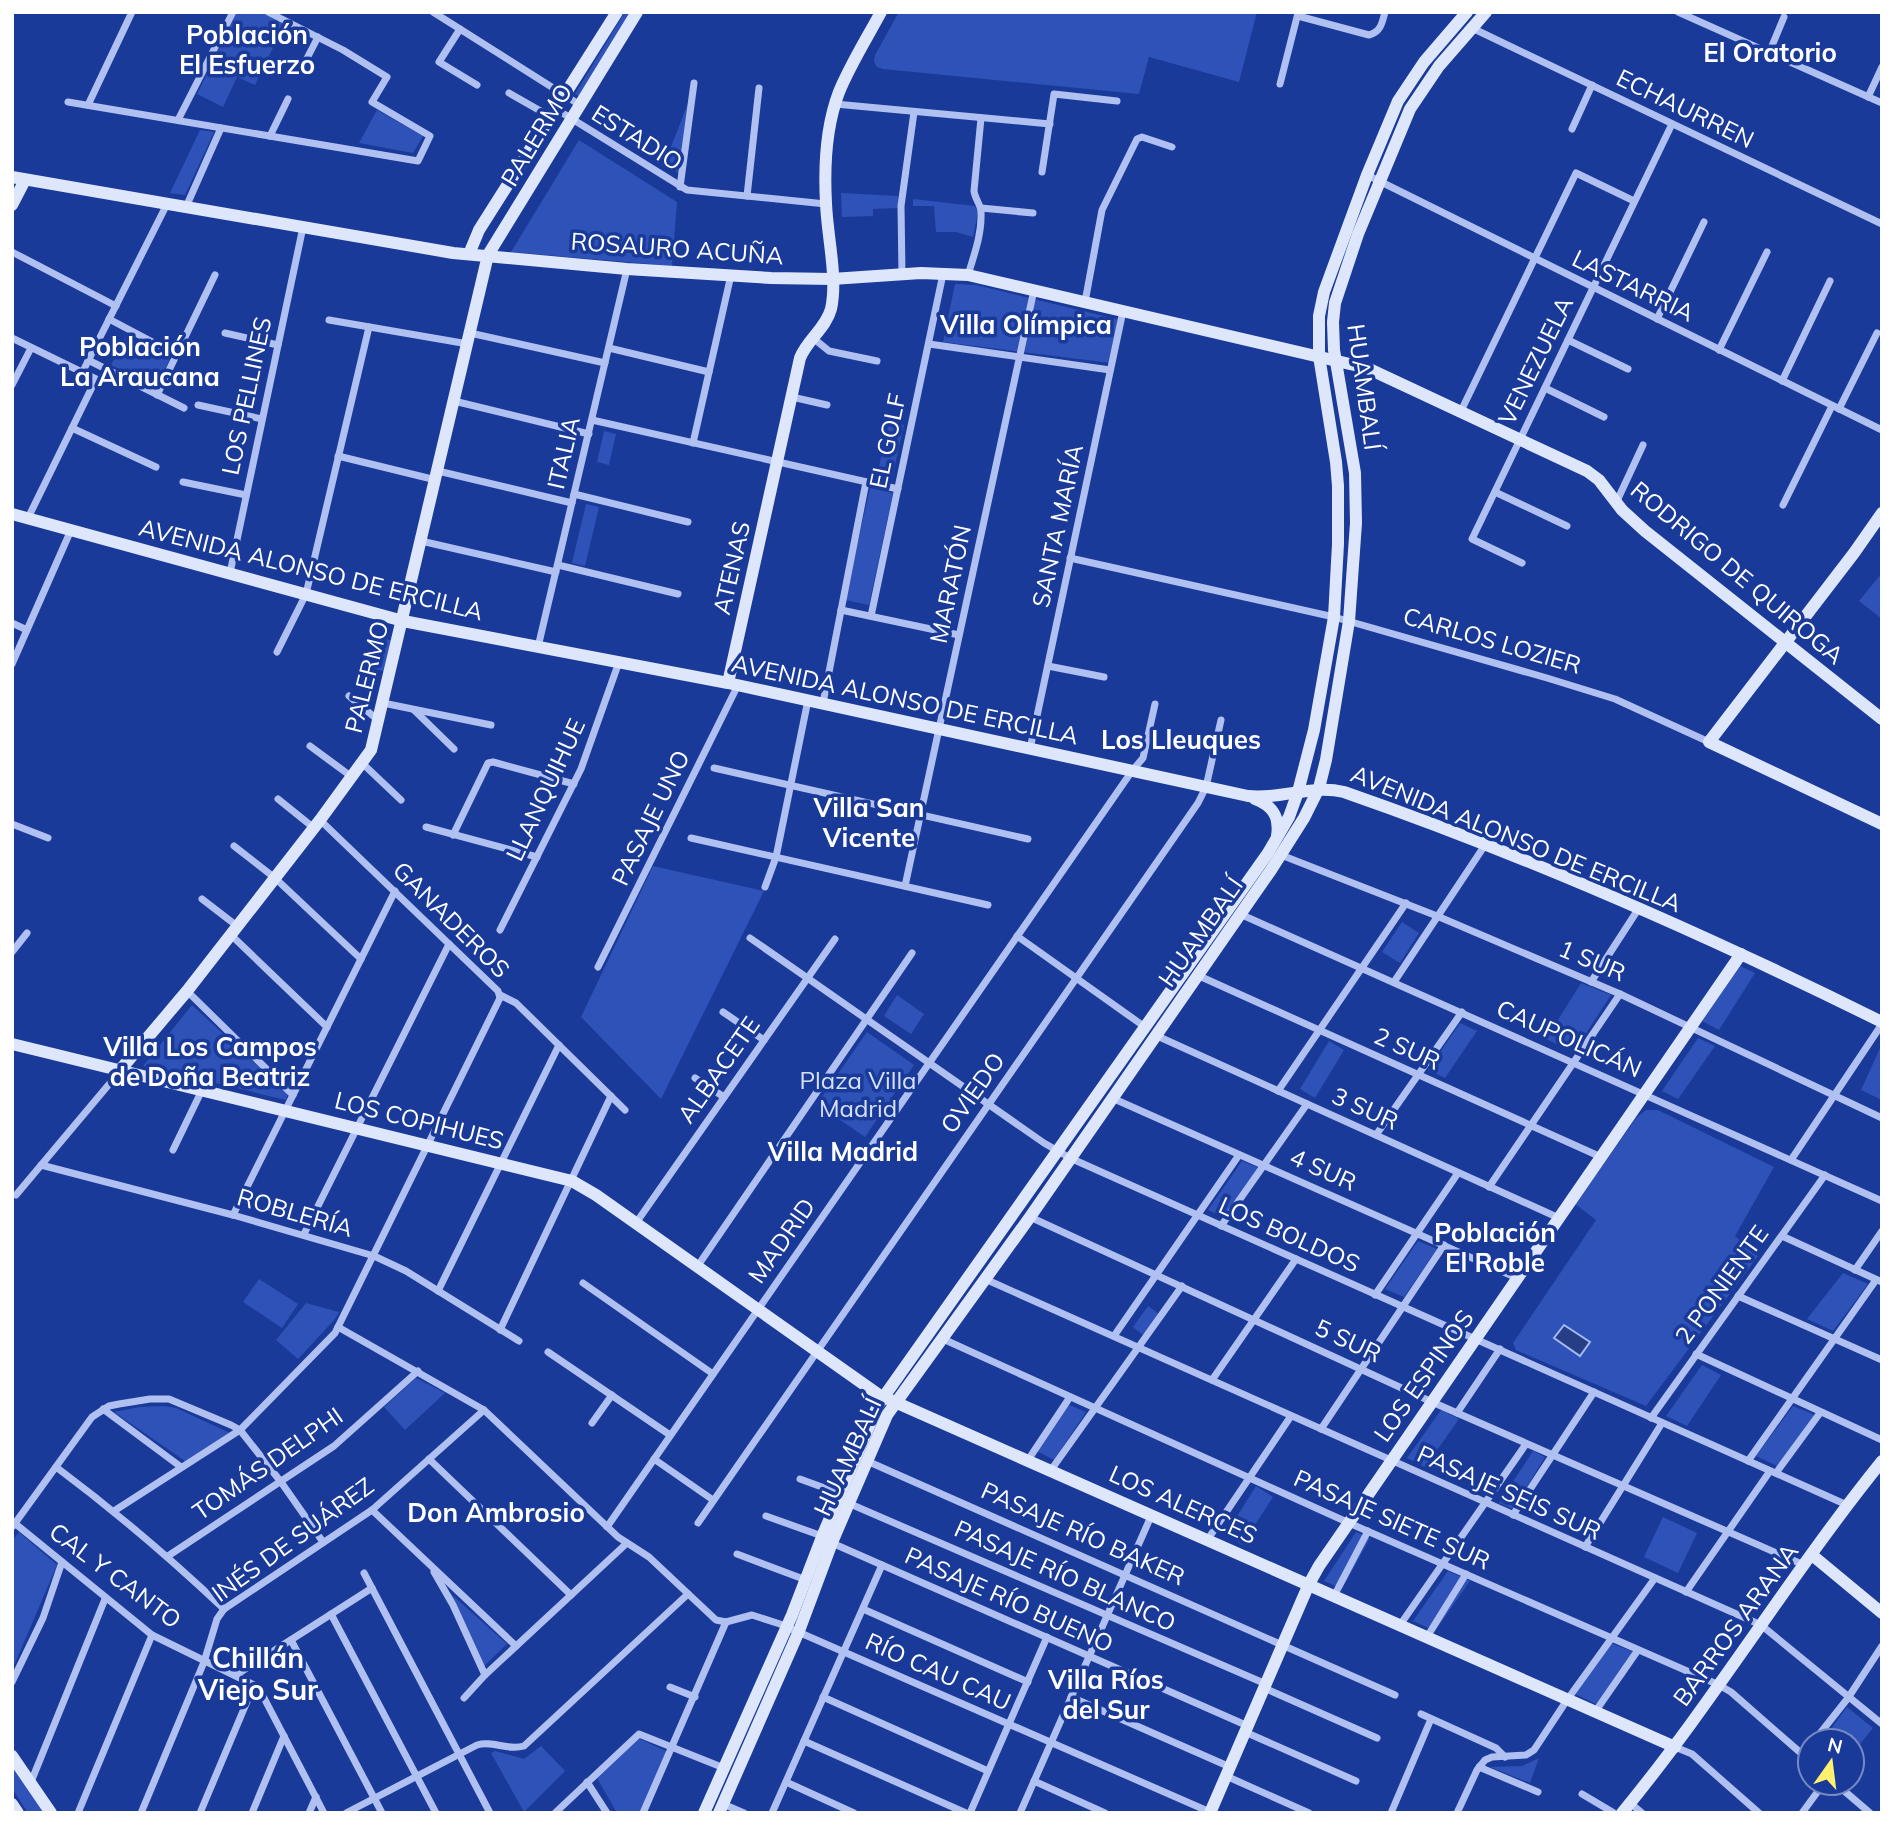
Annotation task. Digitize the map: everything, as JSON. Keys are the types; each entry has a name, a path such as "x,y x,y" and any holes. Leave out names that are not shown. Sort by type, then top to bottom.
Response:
{"street":[{"path":"88,105 132,12"},
{"path":"178,120 233,12"},
{"path":"68,102 418,161 430,136 372,102 387,77 268,12"},
{"path":"433,12 580,105"},
{"name":"PALERMO","path":"469,254 480,230 617,12"},
{"name":"PALERMO","path":"16,1195 187,992 317,824 373,744 488,255 636,12"},
{"name":"ATENAS","path":"733,684 800,358 830,312 832,279 826,164 835,104 842,84 881,12"},
{"path":"1280,84 1298,14 1369,35 1376,34 1381,27 1385,12"},
{"name":"HUAMBALÍ","path":"721,1808 844,1498 872,1415 889,1400 943,1339 1240,914 1304,818 1319,788 1349,621 1356,523 1355,472 1332,328 1335,303 1390,118 1406,87 1468,12"},
{"name":"HUAMBALÍ","path":"844,1498 887,1415 889,1400 1057,1150 1275,842 1289,817 1314,730 1334,617 1338,486 1319,356 1319,316 1324,292 1373,178 1419,94 1438,66 1486,12"},
{"path":"1678,12 1693,15 1769,53 1882,103"},
{"path":"1769,53 1784,17"},
{"name":"ECHAURREN","path":"1471,28 1882,225"},
{"path":"460,29 439,62 477,85"},
{"path":"303,66 318,37"},
{"path":"1868,97 1882,67"},
{"path":"680,187 694,83"},
{"path":"1572,129 1592,85"},
{"path":"747,196 759,88"},
{"name":"PALERMO","path":"509,93 553,113"},
{"path":"1042,172 1054,94 1117,101"},
{"path":"270,136 288,99"},
{"path":"835,104 1050,124"},
{"path":"902,274 901,206 914,112"},
{"name":"ESTADIO","path":"553,113 571,120 687,190 826,204"},
{"path":"968,275 979,234 981,208 975,200 974,191 981,118"},
{"name":"VENEZUELA","path":"1522,563 1472,539 1672,124"},
{"path":"186,207 221,128"},
{"path":"1085,302 1102,210 1137,139 1142,137 1172,147"},
{"path":"1461,411 1576,173 1634,201"},
{"path":"12,205 19,178"},
{"name":"ROSAURO ACUÑA","path":"19,178 469,254 627,269 731,275 832,279 902,274 968,275 1336,360"},
{"name":"LASTARRIA","path":"1373,178 1882,430"},
{"path":"82,373 167,204"},
{"path":"981,208 1033,213"},
{"path":"1657,319 1704,222"},
{"name":"LOS PELLINES","path":"230,573 303,227"},
{"path":"12,252 116,306"},
{"path":"1719,350 1767,252"},
{"name":"ITALIA","path":"538,647 627,269"},
{"name":"EL GOLF","path":"871,616 943,274"},
{"path":"157,395 215,275"},
{"path":"693,443 731,275"},
{"path":"1782,381 1830,281"},
{"name":"MARATÓN","path":"905,886 1034,290"},
{"name":"SANTA MARÍA","path":"1030,749 1123,311"},
{"path":"109,320 177,355"},
{"path":"328,320 469,339 605,363"},
{"path":"277,652 306,594 369,327"},
{"path":"225,333 278,345"},
{"path":"1783,505 1877,333"},
{"path":"12,338 96,379 28,518"},
{"path":"813,338 829,351 877,361"},
{"path":"1568,340 1628,369"},
{"path":"929,344 1110,370"},
{"path":"12,385 31,348"},
{"path":"609,348 709,372"},
{"path":"88,360 184,408"},
{"name":"RODRIGO DE QUIROGA","path":"1336,360 1367,368 1592,474 1616,503 1661,545 1882,719"},
{"path":"1545,388 1604,417"},
{"path":"792,397 827,405"},
{"path":"454,401 589,434"},
{"path":"198,405 262,419"},
{"path":"592,420 898,489"},
{"path":"72,428 156,467"},
{"path":"1616,503 1643,445"},
{"path":"338,456 572,503"},
{"path":"183,482 246,495"},
{"name":"EL GOLF","path":"823,703 866,482"},
{"path":"1495,492 1567,526"},
{"path":"574,494 688,522"},
{"path":"1709,742 1882,513"},
{"name":"AVENIDA ALONSO DE ERCILLA","path":"12,514 403,621 733,684 1248,796 1265,797 1319,788 1344,792 1485,845 1640,908 1882,1023"},
{"path":"12,664 71,530"},
{"path":"421,541 678,594"},
{"name":"CARLOS LOZIER","path":"1070,558 1334,617 1604,695 1882,824"},
{"path":"841,610 959,635"},
{"path":"12,623 27,629"},
{"name":"LLANQUIHUE","path":"500,930 574,784 591,745 619,662"},
{"path":"1048,666 1104,677"},
{"name":"PASAJE UNO","path":"598,967 733,684"},
{"path":"349,696 379,721"},
{"path":"765,887 776,857 808,700"},
{"path":"383,703 491,725"},
{"name":"MADRID","path":"607,1527 1143,758 1155,704"},
{"path":"413,709 454,749"},
{"name":"OVIEDO","path":"698,1523 1198,803 1206,787 1221,720"},
{"path":"310,746 352,777"},
{"path":"453,835 488,763 494,762 574,784"},
{"path":"362,763 401,800"},
{"path":"714,768 1028,839"},
{"path":"1248,796 1266,803 1274,812 1278,823 1275,842"},
{"name":"GANADEROS","path":"114,1511 240,1430 338,1327 430,1145 500,995 395,891 317,824 278,799"},
{"path":"12,824 48,838"},
{"path":"426,827 537,857"},
{"path":"691,838 988,905"},
{"path":"1394,982 1485,845"},
{"path":"234,846 275,878 361,959"},
{"name":"1 SUR","path":"1280,855 1406,903 1620,994 1882,1118"},
{"path":"233,1215 395,891"},
{"path":"202,899 327,1027"},
{"path":"1278,1091 1406,903"},
{"path":"1591,982 1640,908"},
{"name":"CAUPOLICÁN","path":"1240,914 1882,1201"},
{"path":"12,952 27,933"},
{"name":"3 SUR","path":"1017,936 1155,1035 1559,1218"},
{"name":"LOS BOLDOS","path":"750,938 1070,1158 1847,1505"},
{"name":"ALBACETE","path":"636,1223 835,939"},
{"path":"304,1234 449,944"},
{"path":"697,1267 912,953"},
{"name":"LOS ESPINOS","path":"1210,1812 1309,1584 1475,1338 1741,954"},
{"name":"2 SUR","path":"1197,975 1601,1157"},
{"path":"187,992 293,1095"},
{"path":"1489,1187 1620,994"},
{"path":"500,995 516,1003 625,1110"},
{"path":"723,1012 764,1040"},
{"path":"1376,1135 1462,1012"},
{"path":"1791,1160 1882,1023"},
{"name":"LOS COPIHUES","path":"12,1044 501,1162 572,1181 607,1203"},
{"path":"438,1291 559,1045"},
{"path":"695,1078 724,1097"},
{"path":"173,1150 203,1089"},
{"path":"500,1330 611,1096"},
{"name":"4 SUR","path":"1112,1098 1517,1278"},
{"path":"1221,1226 1307,1104"},
{"path":"1114,1336 1239,1154"},
{"name":"ROBLERÍA","path":"41,1165 304,1234 374,1256 405,1271 519,1341"},
{"path":"1375,1295 1458,1173"},
{"name":"2 PONIENTE","path":"1651,1418 1825,1175"},
{"name":"LOS ALERCES","path":"607,1203 816,1352 889,1400 1692,1754 1759,1813"},
{"name":"5 SUR","path":"1030,1216 1553,1456 1728,1532 1808,1560"},
{"path":"1855,1270 1882,1231"},
{"path":"1748,1461 1879,1281 1782,1236"},
{"path":"1321,1429 1444,1245"},
{"path":"1212,1380 1296,1259"},
{"name":"PASAJE SEIS SUR","path":"985,1279 1761,1625 1882,1724"},
{"path":"583,1283 713,1374"},
{"path":"1051,1470 1182,1286"},
{"path":"1738,1296 1882,1360"},
{"path":"338,1327 484,1410 607,1527 649,1557 716,1620 726,1622 643,1813"},
{"name":"PASAJE SIETE SUR","path":"943,1339 1349,1523 1719,1685 1731,1692 1796,1749"},
{"path":"1457,1413 1500,1349"},
{"path":"548,1352 670,1435"},
{"path":"1696,1354 1882,1440"},
{"name":"TOMÁS DELPHI","path":"168,1556 334,1447 418,1371"},
{"path":"1513,1515 1594,1392"},
{"path":"592,1423 612,1395"},
{"path":"1028,1460 1070,1397"},
{"path":"13,1524 79,1432 103,1409 133,1401 169,1399 240,1430 323,1542"},
{"path":"103,1409 181,1467"},
{"name":"INÉS DE SUÁREZ","path":"141,1813 204,1662 217,1619 224,1609 372,1510 484,1410"},
{"path":"1686,1592 1728,1532 1820,1413"},
{"path":"1208,1539 1291,1416"},
{"path":"1585,1547 1662,1423"},
{"path":"1400,1625 1526,1444"},
{"path":"429,1459 571,1595"},
{"path":"654,1459 713,1500"},
{"name":"PASAJE RÍO BAKER","path":"866,1460 1395,1695"},
{"name":"BARROS ARANA","path":"1626,1808 1675,1746 1847,1505 1882,1461"},
{"path":"56,1467 168,1556 224,1609"},
{"name":"PASAJE RÍO BLANCO","path":"800,1479 1377,1738"},
{"path":"372,1510 516,1646"},
{"path":"1020,1813 1152,1514"},
{"name":"PASAJE RÍO BUENO","path":"766,1516 827,1539 1047,1637 1356,1782"},
{"name":"CAL Y CANTO","path":"13,1524 152,1635 254,1685 263,1696 324,1813"},
{"path":"1334,1596 1368,1531"},
{"name":"HUAMBALÍ","path":"704,1813 793,1629 806,1580 827,1539"},
{"path":"464,1698 485,1675 627,1543"},
{"path":"737,1554 806,1580"},
{"path":"1808,1560 1882,1613"},
{"path":"12,1682 43,1618 62,1562"},
{"path":"430,1565 453,1605 485,1675"},
{"path":"772,1813 882,1565"},
{"path":"364,1573 490,1813"},
{"path":"1427,1637 1466,1574"},
{"path":"1457,1813 1479,1766 1489,1758 1526,1755 1532,1752 1655,1578"},
{"path":"236,1675 372,1588"},
{"path":"346,1813 477,1745 488,1743 514,1748 528,1743 688,1594"},
{"path":"30,1783 105,1599"},
{"path":"863,1609 1027,1682"},
{"path":"331,1614 436,1813"},
{"name":"RÍO CAU CAU","path":"726,1622 752,1615 793,1629 1210,1812"},
{"path":"78,1813 152,1635"},
{"path":"804,1741 968,1813 1047,1637"},
{"path":"291,1640 382,1813"},
{"path":"1825,1727 1882,1646"},
{"path":"1595,1712 1638,1650"},
{"path":"200,1813 254,1685"},
{"path":"670,1687 695,1697"},
{"path":"823,1697 988,1771"},
{"path":"1071,1697 1228,1771 1309,1813"},
{"path":"1421,1714 1498,1749 1504,1757"},
{"path":"1391,1813 1432,1719"},
{"path":"555,1813 639,1734 724,1768"},
{"path":"252,1813 284,1736"},
{"path":"12,1756 51,1813"},
{"path":"1479,1766 1538,1792"},
{"path":"1034,1781 1105,1813"},
{"path":"587,1782 607,1813"},
{"path":"786,1783 854,1813"},
{"path":"1582,1794 1614,1813"},
{"path":"309,1813 316,1797"},
{"path":"1802,1813 1814,1797"},
{"path":"1851,1797 1870,1813"},
{"path":"12,1804 18,1813"},
{"path":"721,1808 744,1813"},
{"path":"1626,1808 1642,1813"}],"green space":[{"path":"237,12 264,12 285,23 255,85 237,77 223,107 197,94"},
{"path":"625,12 635,12 583,99 575,94"},
{"path":"899,12 1257,12 1239,82 1149,57 1139,94 877,67 874,62 875,55"},
{"path":"690,98 680,174 664,165"},
{"path":"377,110 423,136 413,153 359,143"},
{"path":"200,130 214,132 185,195 170,193"},
{"path":"579,140 677,202 672,266 511,252"},
{"path":"841,193 898,196 899,208 873,209 873,216 842,217"},
{"path":"913,199 975,206 978,212 973,237 956,232 936,232 934,206 913,206"},
{"path":"955,284 976,285 1120,320 1111,363 943,342"},
{"path":"126,336 170,358 156,388 111,365"},
{"path":"889,422 904,425 892,478 877,475"},
{"path":"604,431 616,434 609,465 597,462"},
{"path":"870,488 893,493 869,605 845,600"},
{"path":"586,504 599,507 585,566 572,563"},
{"path":"1882,573 1882,619 1859,601"},
{"path":"382,638 394,641 387,672 360,666"},
{"path":"653,866 764,891 661,1099 581,1017"},
{"path":"1402,922 1419,933 1400,963 1382,952"},
{"path":"1740,966 1755,973 1719,1030 1702,1021"},
{"path":"1581,983 1611,995 1574,1052 1546,1039"},
{"path":"897,995 924,1014 911,1034 884,1016"},
{"path":"192,1005 288,1094 286,1100 143,1066"},
{"path":"1460,1023 1477,1031 1445,1078 1428,1070"},
{"name":"Plaza Villa Madrid","path":"867,1032 914,1065 865,1137 817,1104"},
{"path":"1698,1038 1715,1046 1678,1099 1662,1091"},
{"path":"1329,1041 1344,1050 1315,1098 1300,1089"},
{"path":"1882,1046 1882,1100 1861,1090"},
{"path":"1646,1110 1658,1110 1774,1167 1735,1236 1758,1256 1646,1406 1516,1350 1513,1343 1596,1220 1575,1204 1637,1117"},
{"path":"1242,1161 1259,1168 1223,1217 1208,1210"},
{"path":"1418,1241 1437,1249 1404,1297 1385,1289"},
{"path":"1843,1273 1868,1284 1833,1331 1807,1319"},
{"path":"259,1279 298,1304 282,1328 243,1302"},
{"path":"306,1303 339,1312 298,1359 276,1340"},
{"path":"1148,1306 1159,1314 1143,1335 1133,1327"},
{"path":"1702,1365 1721,1375 1687,1426 1666,1416"},
{"path":"416,1378 445,1393 405,1430 384,1407"},
{"path":"1067,1404 1086,1412 1054,1460 1035,1450"},
{"path":"164,1406 176,1408 230,1433 185,1461 114,1412"},
{"path":"1793,1406 1815,1415 1777,1466 1756,1456"},
{"path":"1441,1410 1459,1419 1425,1467 1407,1458"},
{"path":"1533,1451 1545,1457 1513,1509 1499,1503"},
{"path":"1256,1486 1273,1497 1242,1545 1226,1534"},
{"path":"1663,1517 1697,1533 1678,1573 1644,1557"},
{"path":"19,1532 57,1565 12,1670 12,1541"},
{"path":"1356,1532 1370,1538 1342,1589 1324,1581"},
{"path":"1448,1571 1470,1581 1435,1631 1413,1621"},
{"path":"442,1586 507,1644 482,1668"},
{"path":"1611,1643 1633,1652 1596,1704 1575,1694"},
{"path":"1847,1707 1873,1728 1866,1737 1866,1727 1832,1727"},
{"path":"638,1738 668,1752 641,1813 617,1813 597,1778"},
{"path":"541,1746 565,1771 524,1812 491,1753 495,1751 524,1759"},
{"path":"1539,1758 1530,1783 1490,1767 1522,1766"},
{"path":"12,1764 44,1813 28,1813 12,1788"}],"shaded area":[{"path":"1564,1325 1590,1342 1580,1356 1554,1338"}],"district":[{"name":"Población El Esfuerzo","path":"247,50"},
{"name":"El Oratorio","path":"1770,53"},
{"name":"Villa Olímpica","path":"1026,325"},
{"name":"Población La Araucana","path":"140,362"},
{"name":"Los Lleuques","path":"1181,740"},
{"name":"Villa San Vicente","path":"869,823"},
{"name":"Villa Los Campos de Doña Beatriz","path":"210,1062"},
{"name":"Villa Madrid","path":"843,1152"},
{"name":"Población El Roble","path":"1495,1248"},
{"name":"Don Ambrosio","path":"496,1513"},
{"name":"Chillán Viejo Sur","path":"258,1674"},
{"name":"Villa Ríos del Sur","path":"1106,1695"}]}
